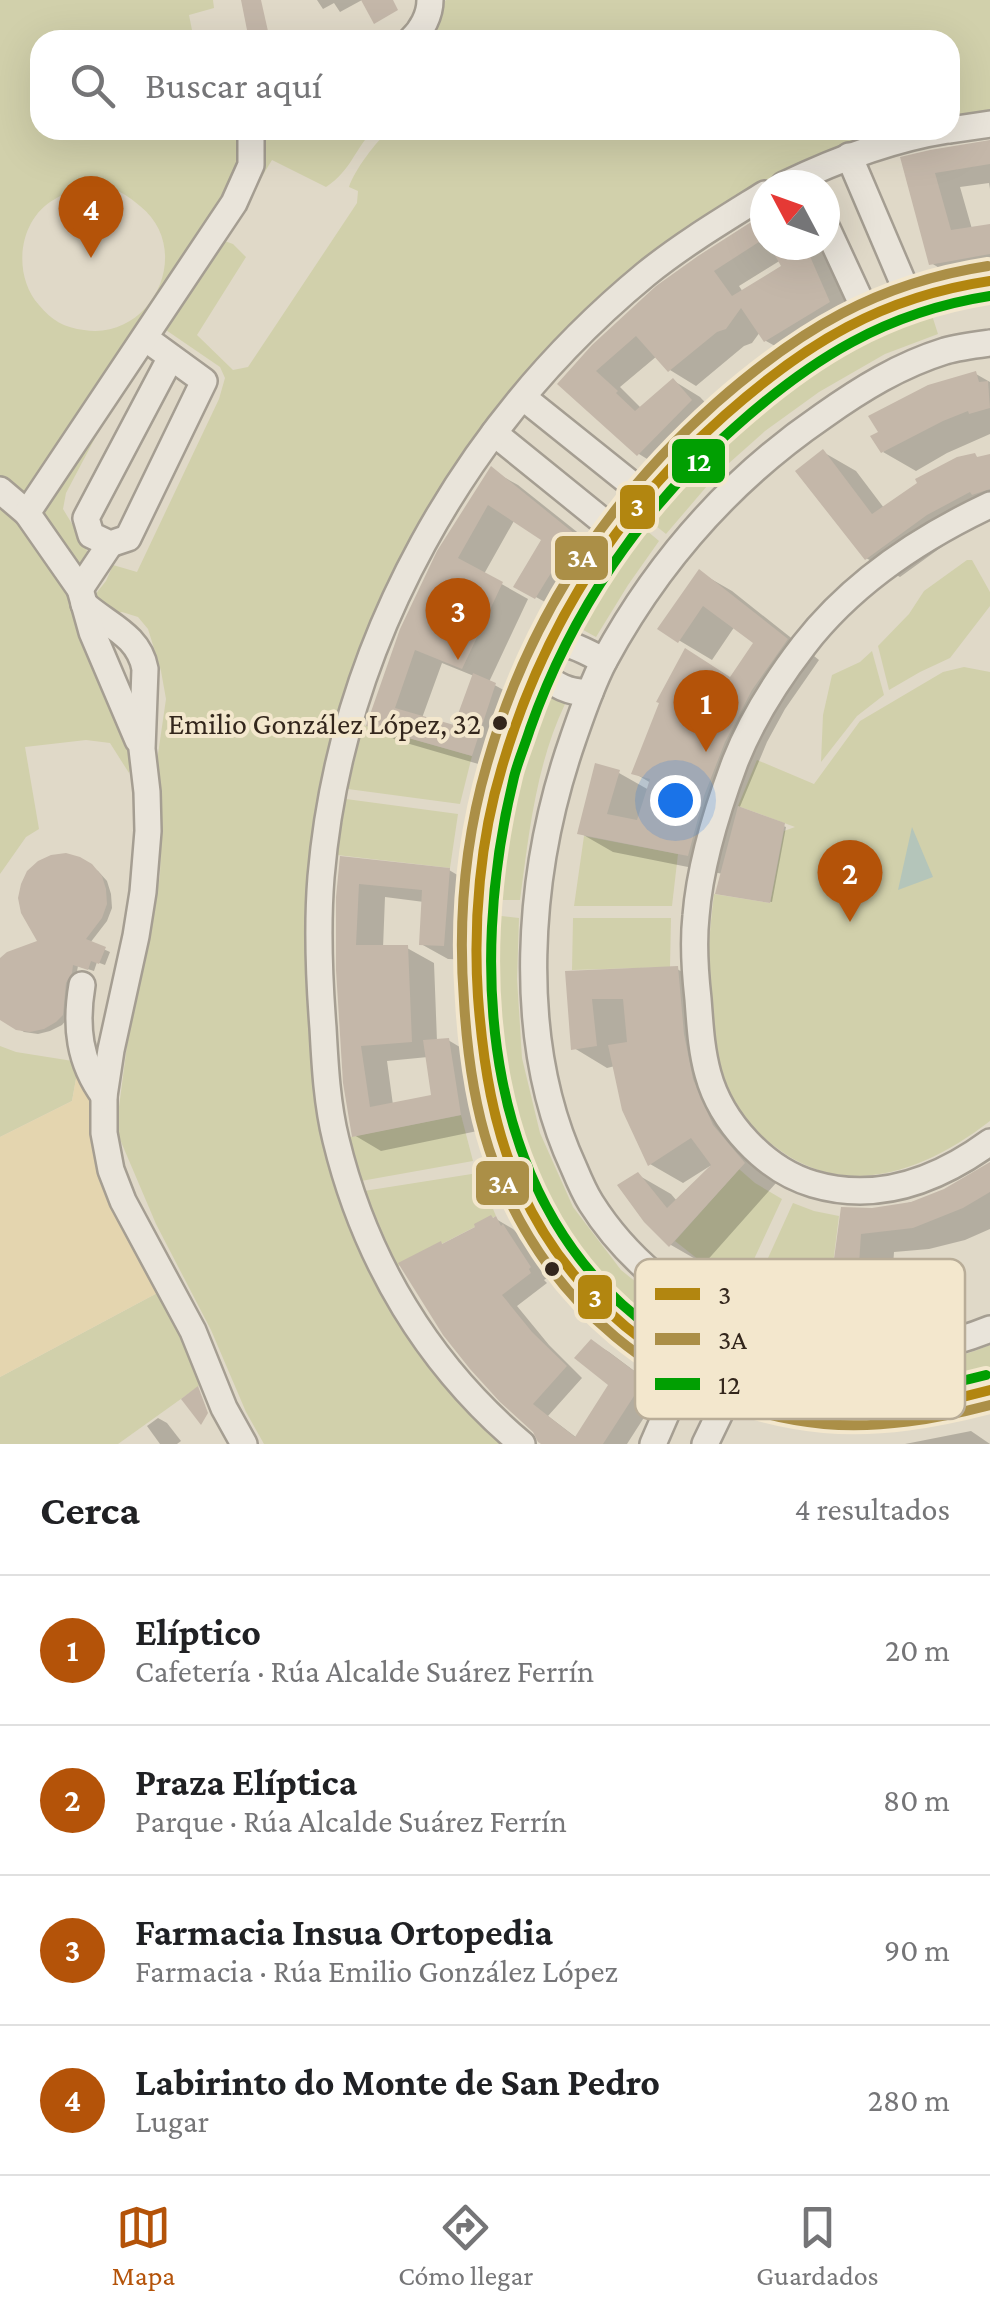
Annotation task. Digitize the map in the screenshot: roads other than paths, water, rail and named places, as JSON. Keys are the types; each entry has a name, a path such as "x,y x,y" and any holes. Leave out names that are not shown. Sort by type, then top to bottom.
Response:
{"street":[{"path":"420,30 430,0"},
{"path":"960,128 990,124"},
{"path":"27,513 234,203 251,165 251,140"},
{"path":"822,170 849,156 899,140"},
{"path":"849,156 910,298"},
{"path":"522,1444 469,1396 402,1305 368,1239 335,1138 327,1084 318,925 327,830 356,696 380,631 427,536 467,470 574,341 647,274 750,204"},
{"path":"840,257 868,318"},
{"path":"635,1335 590,1296 560,1261 528,1210 488,1096 477,1015 476,909 482,848 511,730 547,643 615,531 682,454 734,405 789,364 868,318 910,298 990,281"},
{"path":"142,749 92,632 82,596 110,544 128,538 204,381 145,338"},
{"path":"638,1259 590,1201 559,1136 548,1100 536,1006 536,913 543,850 561,774 590,692 604,661 648,590 727,494 762,462 856,392 902,367 948,350 990,343"},
{"path":"110,544 91,535 86,518 171,358"},
{"path":"524,398 645,495"},
{"path":"494,434 615,531"},
{"path":"0,490 27,513 82,596 133,642 143,659 142,749 148,830 143,892 104,1096 104,1132 111,1170 123,1201 194,1331 224,1408 244,1444"},
{"path":"990,505 942,529 874,575 836,609 802,648 766,700 736,760 706,854 696,916 696,974 708,1076 728,1117 772,1163 798,1180 844,1192 871,1192 905,1186 938,1173 990,1142"},
{"path":"547,643 562,642 604,661"},
{"path":"534,670 561,688 590,692"},
{"path":"82,985 77,1014 80,1045 92,1080 104,1096"},
{"path":"965,1337 990,1329"},
{"path":"965,1396 990,1390"},
{"path":"654,1444 665,1419"},
{"path":"706,1444 718,1419"}],"place":[{"name":"Labirinto do Monte de San Pedro","path":"91,258"},
{"name":"Farmacia Insua Ortopedia","path":"458,660"},
{"name":"Emilio González López, 32","path":"500,723"},
{"name":"Elíptico","path":"706,752"},
{"name":"Praza Elíptica","path":"850,922"}]}
